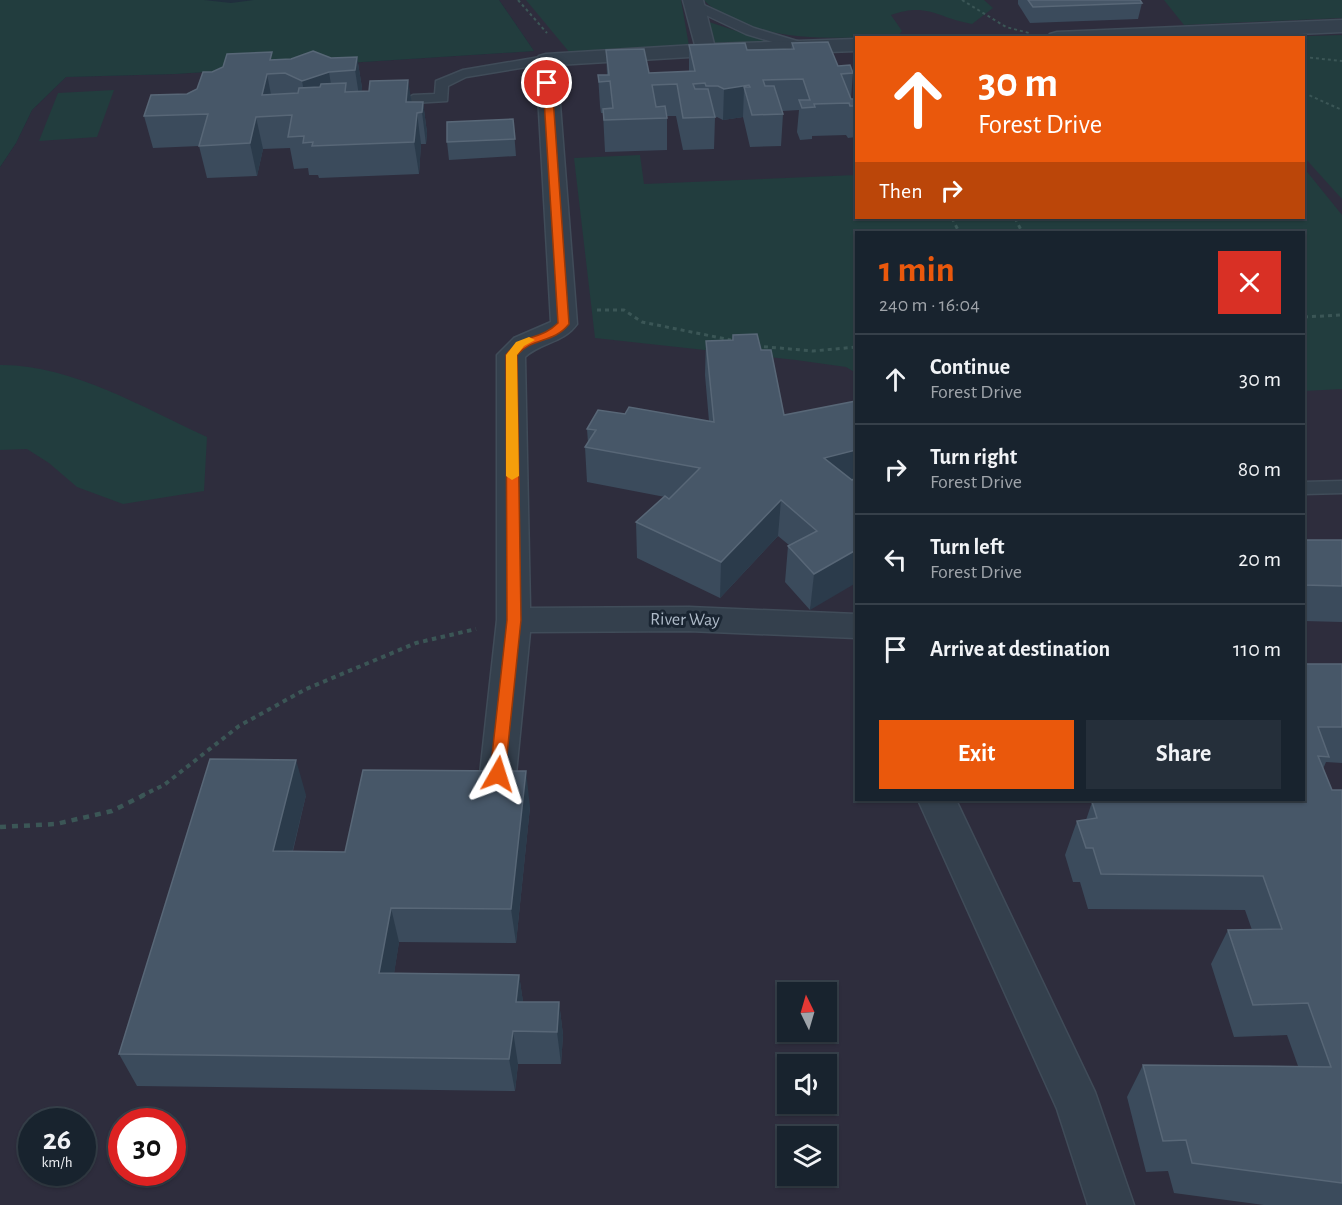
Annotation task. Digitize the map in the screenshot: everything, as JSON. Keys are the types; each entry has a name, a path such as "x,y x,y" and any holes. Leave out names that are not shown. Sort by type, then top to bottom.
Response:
{"street":[{"path":"694,2 706,50"},
{"path":"1104,36 1342,26"},
{"path":"498,774 514,620 512,355 520,344 554,333 564,324 557,59 706,50 855,45"},
{"name":"River Way","path":"514,620 689,619 855,626"},
{"path":"937,801 1079,1107 1111,1205"}],"lane":[{"path":"694,2 750,31 802,47"},
{"path":"413,99 442,98 441,84 463,74 557,59"},
{"path":"1305,488 1340,487"}],"path":[{"path":"518,0 557,59"},
{"path":"962,0 1006,27 1035,35"},
{"path":"1305,57 1342,61"},
{"path":"1305,93 1342,110"},
{"path":"563,311 624,310 642,322 733,341"},
{"path":"1305,317 1342,315"},
{"path":"745,344 813,351 855,347"},
{"path":"0,827 56,824 112,811 164,784 239,726 306,689 416,643 514,620"}],"shaded area":[{"path":"499,0 1342,0 1342,1205 0,1205 0,167 16,143 32,110 66,77 175,74 534,51"}],"green space":[{"path":"0,0 204,0 231,3 254,0 499,0 534,51 175,74 66,77 32,110 16,143 0,167"},
{"path":"526,0 681,0 689,46 570,53"},
{"path":"704,0 984,0 993,8 972,24 932,12 904,11 891,15 902,31 898,36 832,38 768,31 747,25 712,7"},
{"path":"1164,0 1342,0 1342,18 1184,25"},
{"path":"709,22 776,44 715,46"},
{"path":"1342,35 1342,199 1305,158 1305,36"},
{"path":"114,90 97,137 39,141 58,93"},
{"path":"640,155 644,184 855,175 855,219 1305,219 1305,169 1342,215 1342,389 1305,391 1305,231 855,231 855,372 846,367 796,360 595,338 574,158"},
{"path":"0,365 53,372 80,380 132,401 207,437 204,491 123,504 77,487 49,463 27,449 0,450"}],"building":[{"path":"1028,0 1140,0 1142,3 1033,7"},
{"path":"828,42 838,66 850,65 853,73 841,74 851,99 855,99 855,106 850,106 849,103 814,104 815,107 802,108 799,100 810,100 803,79 763,80 765,86 774,86 783,114 752,115 744,87 750,87 749,85 724,89 718,86 706,86 705,83 693,84 695,89 708,89 715,117 683,118 677,84 652,85 656,107 665,106 667,118 604,120 603,109 613,108 610,81 599,82 598,75 609,75 606,50 644,49 649,73 695,71 689,45 745,43 747,50 794,49 792,43"},
{"path":"313,51 331,58 357,57 355,70 329,72 302,81 285,73 267,74 262,95 298,93 299,88 346,83 345,92 369,91 370,81 408,80 406,102 423,102 422,112 417,113 414,142 312,146 313,142 303,143 304,136 288,137 292,115 256,117 250,143 199,146 208,114 144,116 151,95 187,94 197,89 203,72 212,72 223,67 227,54 272,52 270,60 291,59"},
{"path":"513,119 515,139 447,142 447,122"},
{"path":"757,334 761,350 771,350 784,415 855,401 855,450 824,458 852,480 855,478 855,551 814,574 788,546 817,531 781,500 721,562 636,522 665,496 669,499 700,468 585,447 596,430 587,429 598,410 625,414 629,407 714,422 706,341 733,340 733,335"},
{"path":"1305,540 1342,540 1342,586 1305,585"},
{"path":"1305,664 1342,664 1342,727 1318,727 1329,757 1318,756 1332,790 1342,790 1342,1183 1192,1163 1186,1140 1163,1141 1143,1065 1331,1067 1308,1003 1253,1005 1228,930 1282,929 1263,876 1101,874 1093,848 1086,848 1077,821 1097,818 1092,802 1305,801"},
{"path":"210,759 296,760 273,851 345,852 363,770 526,771 511,909 391,908 379,973 519,975 516,1002 559,1002 557,1032 513,1031 509,1059 119,1054"}],"slow traffic":[{"path":"512,476 512,355 520,344 529,340"}],"route":[{"path":"498,774 514,620 512,355 520,344 554,333 564,324 547,83"}]}
